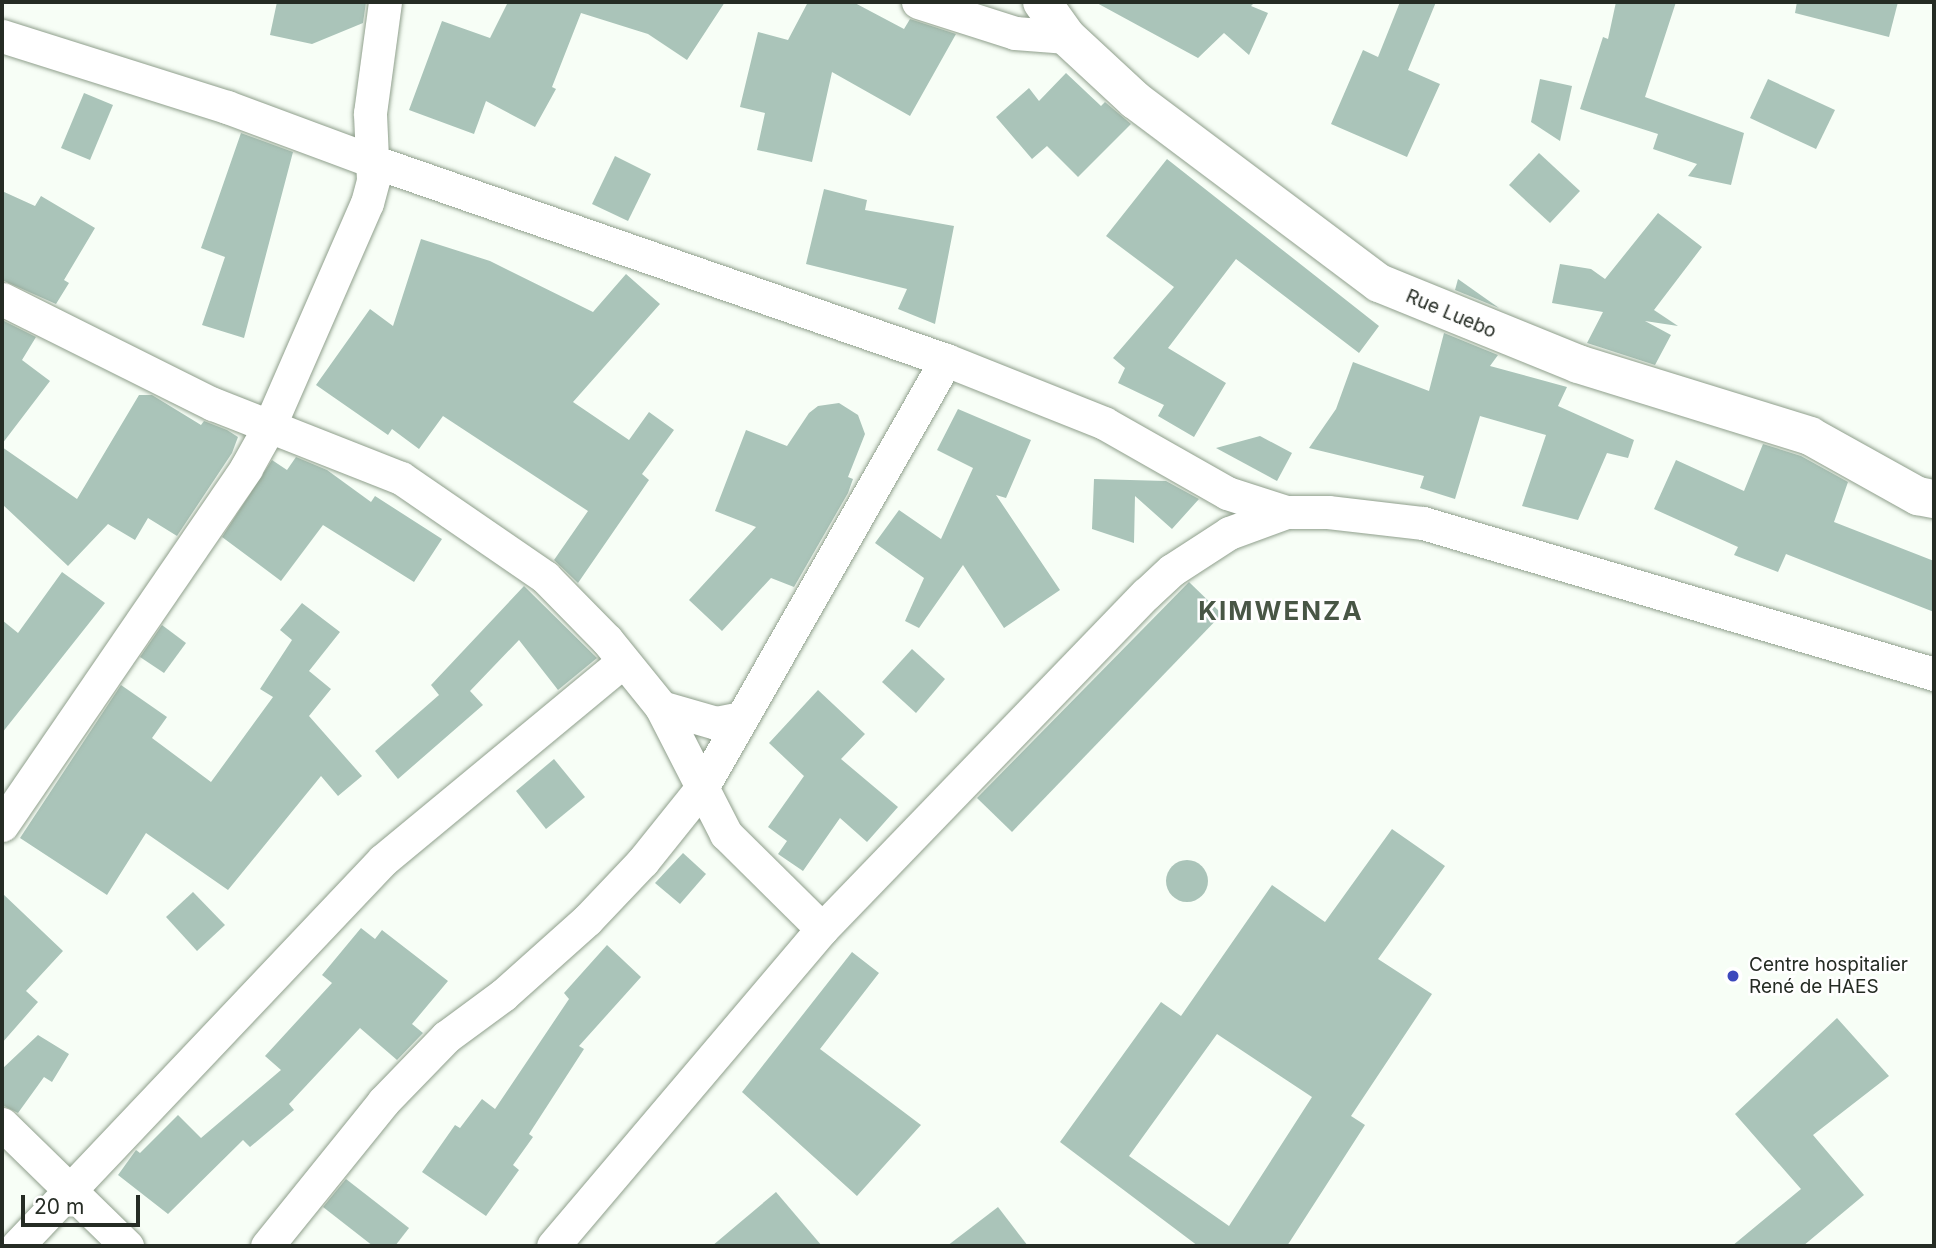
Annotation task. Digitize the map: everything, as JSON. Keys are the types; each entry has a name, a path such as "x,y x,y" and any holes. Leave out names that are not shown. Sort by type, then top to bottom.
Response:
{"street":[{"path":"2,825 246,468 269,427 367,204 372,162 369,123 385,2"},
{"path":"918,2 1015,33 1067,37"},
{"name":"Rue Luebo","path":"1042,2 1067,37 1135,100 1379,283 1578,364 1810,436 1918,496 1934,499"},
{"path":"2,36 227,107 372,162 947,360 1104,423 1227,493 1286,512 1328,512 1423,523 1934,674"},
{"path":"2,299 213,404 269,427 362,459 438,500 571,600 661,707 726,835 822,929"},
{"path":"267,1246 383,1102 446,1037 503,995 587,920 643,861 703,786 947,360"},
{"path":"553,1246 822,929 1172,570 1229,533 1286,512"},
{"path":"17,1246 67,1188 170,1089 383,860 622,662"},
{"path":"661,707 716,723 742,718"},
{"path":"2,1124 127,1246"}],"building":[{"path":"277,2 366,2 363,23 312,44 270,35"},
{"path":"508,2 725,2 687,60 648,34 581,13 552,87 556,89 535,127 486,101 474,134 409,110 442,21 490,38"},
{"path":"808,2 853,2 904,29 910,19 956,34 910,116 832,72 812,162 757,150 765,113 740,107 758,32 788,40"},
{"path":"1095,2 1255,2 1251,6 1268,13 1249,55 1224,33 1198,58"},
{"path":"1400,2 1436,2 1408,70 1440,84 1407,157 1331,124 1363,50 1378,57"},
{"path":"1616,2 1676,2 1645,97 1744,133 1731,185 1688,176 1697,164 1653,149 1658,134 1580,109 1603,37 1608,39"},
{"path":"1797,2 1898,2 1889,37 1795,13"},
{"path":"1066,73 1101,106 1105,102 1131,124 1078,177 1047,146 1032,159 996,117 1029,88 1039,101"},
{"path":"1540,79 1572,86 1560,141 1531,122"},
{"path":"1768,79 1835,110 1816,149 1750,118"},
{"path":"84,93 113,105 90,160 61,148"},
{"path":"241,133 293,152 244,338 202,325 225,257 201,248"},
{"path":"1539,153 1580,191 1550,223 1509,185"},
{"path":"615,156 651,174 628,221 592,204"},
{"path":"1167,159 1379,326 1359,353 1236,259 1168,348 1226,383 1194,437 1158,416 1164,405 1118,383 1125,368 1113,358 1174,287 1106,236"},
{"path":"824,189 867,200 865,210 954,226 935,324 898,309 907,289 806,264"},
{"path":"2,191 35,206 41,196 95,228 64,280 69,283 56,304 2,280"},
{"path":"1658,213 1702,247 1654,310 1678,326 1645,321 1671,335 1655,365 1587,343 1603,312 1552,303 1560,264 1591,269 1605,279"},
{"path":"421,239 490,261 593,312 626,274 660,304 573,402 629,440 649,412 674,430 642,474 649,480 578,583 554,560 588,511 443,416 419,449 392,429 388,435 316,385 370,309 393,326"},
{"path":"1458,279 1499,308 1455,290"},
{"path":"2,320 36,337 22,360 50,381 2,444"},
{"path":"1444,333 1498,355 1490,366 1567,387 1558,406 1634,440 1628,458 1607,453 1578,520 1522,506 1546,435 1480,416 1455,499 1420,488 1424,476 1309,448 1336,409 1353,362 1429,391"},
{"path":"139,395 152,395 201,425 204,421 227,430 238,437 232,453 177,536 148,518 135,540 108,524 68,566 2,504 2,447 77,499"},
{"path":"839,403 858,415 865,434 848,477 853,479 848,493 794,587 771,578 722,631 689,600 756,527 715,511 746,430 787,446 809,413 818,406"},
{"path":"958,409 1031,440 1006,498 996,495 1060,590 1004,628 963,565 919,628 905,621 924,578 875,543 899,510 941,539 973,468 937,450"},
{"path":"1260,436 1292,453 1277,481 1216,448"},
{"path":"1763,444 1801,456 1848,482 1834,522 1934,561 1934,612 1786,554 1778,572 1734,555 1738,547 1654,509 1676,460 1744,491"},
{"path":"296,457 327,470 371,502 375,496 442,539 414,582 323,525 281,581 222,537 272,460 287,470"},
{"path":"1094,479 1166,481 1199,499 1172,529 1135,496 1134,543 1092,529"},
{"path":"62,572 105,603 2,733 2,620 18,633"},
{"path":"1189,582 1222,614 1012,832 977,798"},
{"path":"524,586 597,658 558,690 519,640 470,691 483,705 398,779 375,751 439,695 431,685"},
{"path":"302,603 340,632 309,671 331,689 309,716 362,776 338,796 321,776 228,890 146,833 107,895 20,838 121,685 167,717 152,738 211,782 273,697 260,689 292,640 280,630"},
{"path":"162,625 186,643 164,673 140,657"},
{"path":"912,649 945,679 916,713 882,682"},
{"path":"818,690 865,734 841,759 898,807 867,842 840,818 803,871 778,854 787,841 768,827 804,776 769,743"},
{"path":"554,759 585,797 546,829 516,791"},
{"path":"1392,829 1445,866 1378,959 1432,994 1351,1116 1365,1125 1287,1246 1198,1246 1060,1142 1161,1002 1181,1016 1272,885 1325,922","holes":["1217,1034 1312,1097 1229,1226 1129,1156"]},
{"path":"683,853 706,874 680,904 655,883"},
{"path":"1187,860 1202,866 1208,881 1202,896 1187,902 1172,896 1166,881 1172,866"},
{"path":"193,892 225,925 197,951 166,917"},
{"path":"2,893 63,951 26,991 38,1002 2,1043"},
{"path":"361,928 375,939 382,930 448,981 412,1024 423,1033 397,1060 360,1028 289,1104 294,1110 250,1147 243,1140 168,1214 118,1175 136,1150 140,1153 178,1115 201,1138 281,1070 265,1056 332,983 322,975"},
{"path":"607,945 641,977 579,1046 584,1049 529,1134 533,1137 513,1165 519,1170 486,1216 422,1172 455,1125 460,1128 482,1099 495,1109 569,999 564,993"},
{"path":"852,952 879,973 820,1049 921,1125 857,1196 742,1092"},
{"path":"1837,1018 1889,1076 1813,1135 1864,1195 1803,1246 1732,1246 1801,1189 1735,1114"},
{"path":"38,1035 69,1054 52,1082 44,1077 18,1113 2,1105 2,1069"},
{"path":"346,1179 409,1228 395,1246 373,1246 323,1207"},
{"path":"776,1192 822,1246 712,1246"},
{"path":"998,1207 1028,1246 947,1246"}],"place":[{"name":"Centre hospitalier René de HAES","path":"1733,976"}],"district":[{"name":"KIMWENZA","path":"1281,611"}]}
